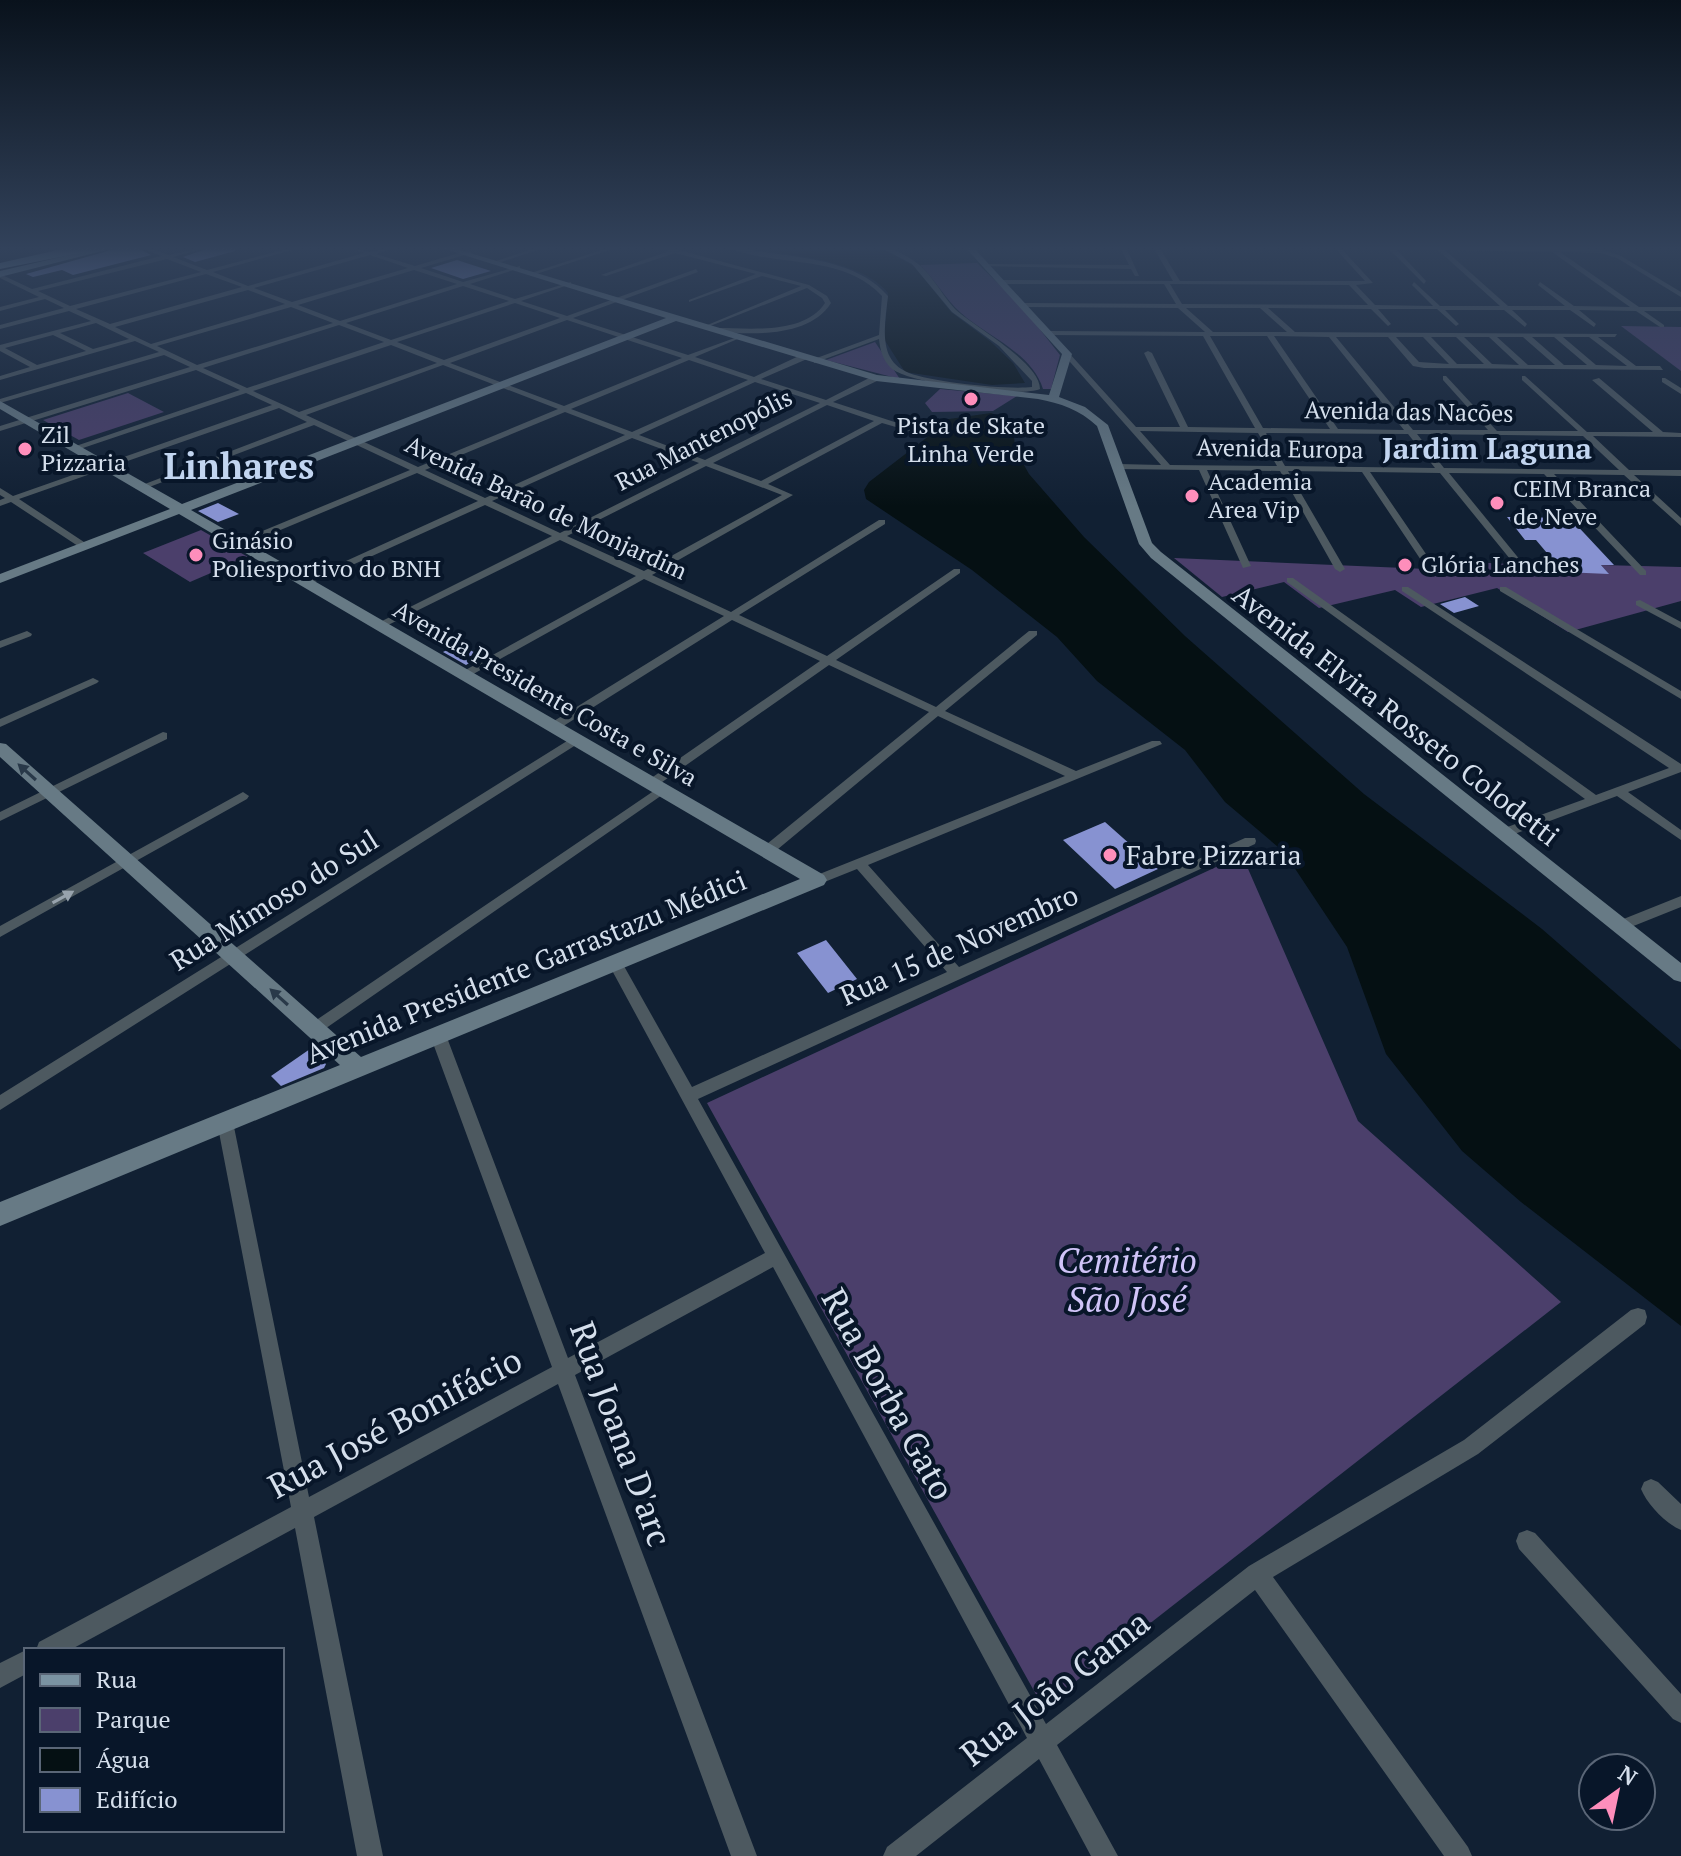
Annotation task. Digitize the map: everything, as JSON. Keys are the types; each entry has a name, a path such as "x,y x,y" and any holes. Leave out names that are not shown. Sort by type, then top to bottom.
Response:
{"main road":[{"path":"0,579 634,334"},
{"name":"Avenida Elvira Rosseto Colodetti","path":"727,334 876,378 1053,398 1097,419 1146,544 1156,555 1681,974"},
{"path":"1050,334 1067,354 1053,398"},
{"name":"Avenida Presidente Costa e Silva","path":"0,403 817,880"},
{"path":"0,748 358,1068"},
{"name":"Avenida Presidente Garrastazu Médici","path":"0,1214 817,880"}],"street":[{"path":"0,348 52,334"},
{"path":"55,334 92,351"},
{"name":"Avenida Barão de Monjardim","path":"123,334 1076,776"},
{"path":"151,346 193,334"},
{"path":"0,429 305,334"},
{"path":"368,334 789,495 464,675"},
{"path":"74,448 416,334"},
{"path":"299,415 524,334"},
{"path":"615,334 910,430"},
{"path":"879,334 888,361 902,375 1027,391 1037,387 1036,381 1001,345 985,334"},
{"path":"1178,334 1615,335"},
{"path":"1208,334 1340,569"},
{"path":"1269,334 1336,432"},
{"path":"1424,334 1456,367"},
{"path":"1457,334 1491,367"},
{"path":"1490,334 1526,367"},
{"path":"1524,334 1562,367"},
{"path":"1331,335 1522,568"},
{"path":"1390,335 1419,365 1660,368"},
{"path":"1556,335 1595,368"},
{"path":"1591,335 1634,368"},
{"path":"239,544 738,337"},
{"path":"817,361 879,337"},
{"path":"0,378 135,339"},
{"path":"0,348 36,367"},
{"path":"0,403 164,353"},
{"path":"1148,353 1185,430"},
{"path":"1067,354 1168,468"},
{"path":"305,583 804,357"},
{"name":"Rua Mantenopólis","path":"380,626 876,378"},
{"path":"1446,378 1495,433"},
{"path":"1525,378 1681,523"},
{"path":"1596,380 1661,435"},
{"path":"1665,380 1681,392"},
{"path":"0,503 278,406"},
{"path":"762,484 880,421"},
{"path":"141,487 314,422"},
{"name":"Avenida das Nacões","path":"1136,429 1681,435"},
{"name":"Avenida Europa","path":"1118,467 1681,473"},
{"path":"1202,468 1246,566"},
{"path":"1364,469 1434,573"},
{"path":"1546,471 1643,573"},
{"path":"0,491 84,546"},
{"path":"553,727 882,522"},
{"path":"314,1029 957,571"},
{"path":"1290,580 1595,800"},
{"path":"1405,589 1680,768"},
{"path":"1503,589 1681,696"},
{"path":"1640,603 1681,626"},
{"path":"767,851 1033,633"},
{"path":"0,645 27,634"},
{"path":"0,723 93,681"},
{"path":"0,817 163,736"},
{"name":"Rua Mimoso do Sul","path":"0,1103 575,740"},
{"name":"Avenida Presidente Garrastazu Médici","path":"817,880 1156,744"},
{"path":"1504,833 1680,768"},
{"path":"1618,791 1681,836"},
{"path":"0,932 243,796"},
{"name":"Rua 15 de Novembro","path":"689,1096 1250,841"},
{"path":"859,863 957,974"},
{"path":"1621,926 1681,901"},
{"name":"Rua Borba Gato","path":"615,963 1105,1856"},
{"name":"Rua Joana D'arc","path":"438,1035 744,1856"},
{"path":"225,1122 370,1856"},
{"name":"Rua José Bonifácio","path":"51,1648 776,1256"},
{"name":"Rua João Gama","path":"896,1856 1257,1574 1471,1447 1638,1317"},
{"path":"1651,1489 1681,1519"},
{"path":"1527,1541 1681,1711"},
{"path":"1257,1574 1459,1856"},
{"path":"0,1676 24,1662"}],"green space":[{"path":"990,334 1043,334 1060,355 1051,389 1043,389 1029,365"},
{"path":"1631,334 1681,334 1681,371"},
{"path":"875,342 900,379 826,360"},
{"name":"Pista de Skate Linha Verde","path":"940,389 1017,396 993,411 932,412 925,403"},
{"path":"128,393 164,412 79,440 43,420"},
{"name":"Ginásio Poliesportivo do BNH","path":"201,530 248,557 190,582 143,553"},
{"path":"1174,558 1474,571 1469,562 1510,564 1505,570 1608,573 1601,565 1681,567 1681,601 1568,632 1497,588 1421,607 1395,590 1319,608 1284,582 1222,597"},
{"name":"Cemitério São José","path":"1242,855 1358,1121 1561,1302 1043,1707 707,1103"}],"water":[{"path":"884,334 980,334 1013,363 1025,383 992,385 905,372 884,339"},
{"path":"991,413 1013,422 1015,449 1029,474 1084,537 1185,636 1364,794 1542,929 1681,1050 1681,1326 1521,1202 1462,1151 1386,1054 1347,947 1284,852 1225,802 1185,750 1097,681 1057,637 972,570 866,499 864,490 869,482 934,432 942,420"}],"building":[{"path":"218,503 239,514 218,522 198,511"},
{"path":"1507,517 1570,518 1614,565 1601,565 1609,574 1563,572 1536,540 1525,540"},
{"path":"1465,597 1479,606 1454,613 1440,604"},
{"path":"459,644 481,656 466,665 443,652"},
{"name":"Fabre Pizzaria","path":"1105,822 1158,869 1115,889 1063,840"},
{"path":"826,940 857,979 828,993 797,953"},
{"path":"310,1049 326,1064 324,1068 281,1086 271,1076"}],"place":[{"name":"Pista de Skate Linha Verde","path":"971,399"},
{"name":"Zil Pizzaria","path":"25,449"},
{"name":"Academia Area Vip","path":"1192,496"},
{"name":"CEIM Branca de Neve","path":"1497,503"},
{"name":"Ginásio Poliesportivo do BNH","path":"196,555"},
{"name":"Glória Lanches","path":"1405,565"},
{"name":"Fabre Pizzaria","path":"1110,855"}],"district":[{"name":"Jardim Laguna","path":"1487,449"},
{"name":"Linhares","path":"239,466"}]}
